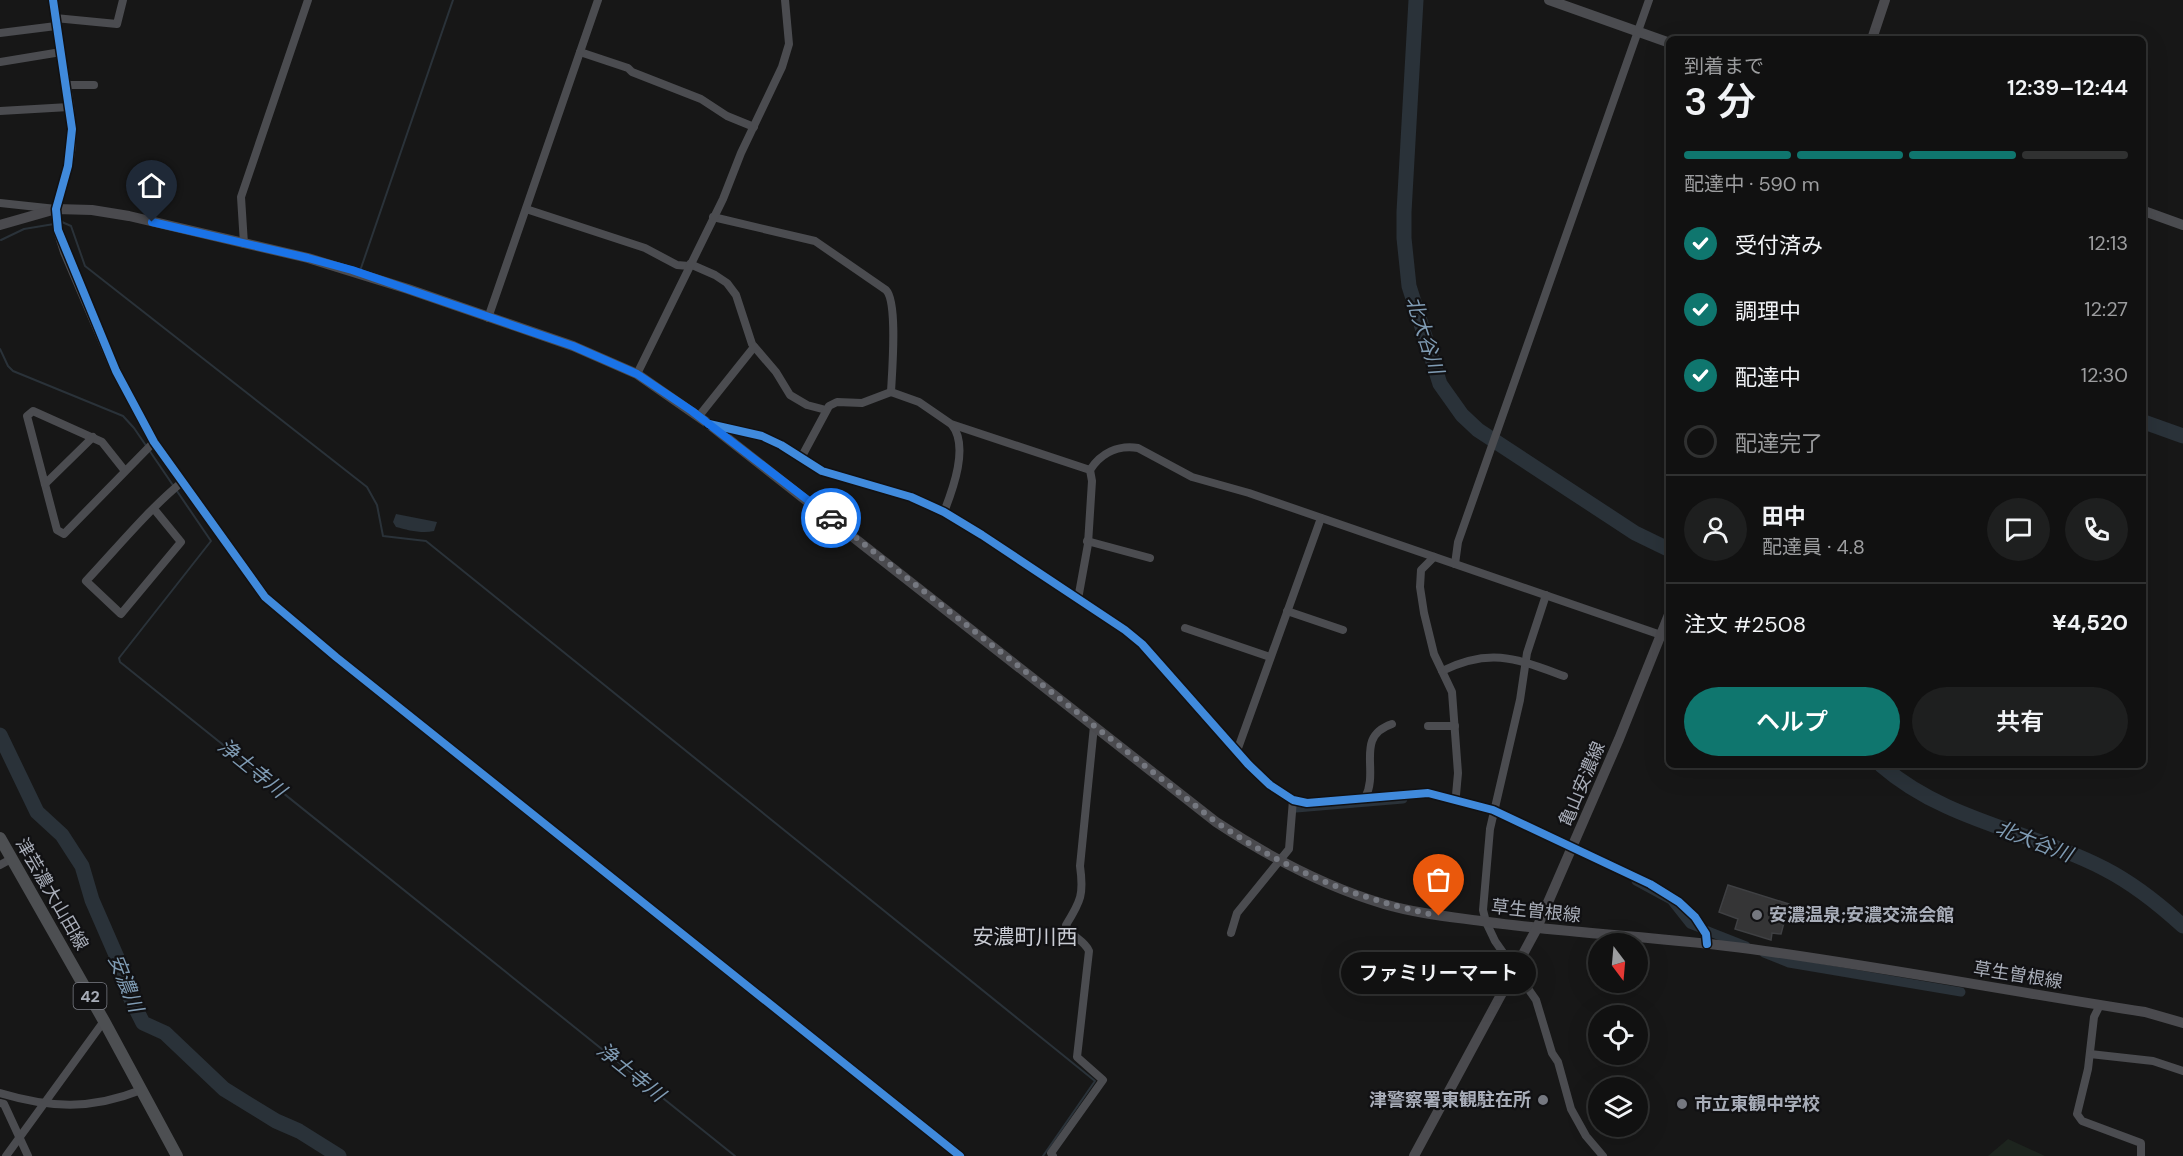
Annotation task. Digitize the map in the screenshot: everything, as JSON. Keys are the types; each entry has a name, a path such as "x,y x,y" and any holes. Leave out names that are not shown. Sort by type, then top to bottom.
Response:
{"main road":[{"path":"1873,36 1885,0"},
{"name":"草生曽根線","path":"1,224 56,209 107,212 308,258 352,270 573,346 637,374 699,416 1216,822 1278,861 1324,883 1384,904 1439,916 1536,930 1707,944 1809,957 2145,1012 2183,1023"},
{"name":"亀山安濃線","path":"1414,1156 1536,930 1664,638"},
{"name":"津芸濃大山田線","path":"0,838 6,862 104,1022 177,1156"}],"street":[{"path":"53,0 72,129 68,166 56,209 58,230 65,252 116,371 154,442 265,597 284,615 960,1156"},
{"path":"0,33 55,22 117,24 123,0"},
{"path":"244,244 241,197 308,0"},
{"path":"488,318 598,0"},
{"path":"637,374 782,67 789,44 785,0"},
{"path":"1549,0 1666,42"},
{"path":"1455,564 1458,542 1553,278 1649,0"},
{"path":"0,62 61,52"},
{"path":"580,52 628,68 632,72 701,99 728,116 754,127"},
{"path":"66,85 94,85"},
{"path":"0,111 69,107"},
{"path":"0,203 56,209"},
{"path":"526,209 645,248 677,265 690,265 727,283 736,295 754,347 790,394 803,404 826,410"},
{"path":"2146,213 2183,225"},
{"path":"713,217 815,240 891,294 891,392"},
{"path":"699,416 754,347"},
{"path":"801,458 808,449 826,410 834,403 862,403 891,392 919,402 951,424 1090,470"},
{"path":"125,471 102,442 33,411 27,416 57,530 64,534 154,442"},
{"path":"709,424 762,436 781,444 822,471 911,496 944,512 1125,630 1142,644 1237,751 1270,785 1293,800 1307,803 1428,793 1493,810 1634,875 1679,902 1695,917 1706,934 1707,944"},
{"path":"944,512 952,492 960,444 951,424"},
{"path":"45,484 93,437"},
{"path":"1078,599 1087,541 1092,481 1090,470 1095,461 1107,453 1118,448 1138,448 1199,480 1250,493 1664,638"},
{"path":"154,509 181,542 121,614 86,581 154,509 182,483"},
{"path":"1237,751 1321,518"},
{"path":"1087,541 1150,558"},
{"path":"1434,557 1422,570 1420,587 1434,654 1452,692 1458,773 1454,799"},
{"path":"1546,595 1526,662 1520,700 1493,810 1483,901 1485,922 1495,941 1539,1006 1572,1110 1586,1136 1603,1156"},
{"path":"1287,611 1344,630"},
{"path":"1185,628 1270,657"},
{"path":"1442,671 1482,656 1526,662 1564,676"},
{"path":"1365,798 1370,775 1371,741 1374,733 1392,724"},
{"path":"1053,1156 1051,1153 1103,1080 1077,1057 1089,951 1086,944 1068,931 1066,925 1080,904 1083,889 1080,866 1094,726"},
{"path":"1428,726 1455,726"},
{"path":"1231,933 1237,913 1289,849 1293,800"},
{"path":"2100,1005 2094,1017 2079,1119 2141,1143 2141,1156"},
{"path":"6,1156 104,1022"},
{"path":"2090,1054 2153,1061 2183,1071"},
{"path":"28,1156 4,1104 0,1103 2,1093 58,1106 84,1105 126,1096 141,1090"}],"shaded area":[{"path":"396,514 437,522 434,531 410,530 396,527 393,522"},
{"path":"2008,1139 2045,1156 1988,1156"}],"building":[{"name":"安濃温泉;安濃交流会館","path":"1728,885 1789,904 1781,934 1772,933 1771,940 1735,929 1738,919 1719,912"},
{"path":"1414,957 1440,960 1438,974 1413,971"}],"waterway":[{"path":"360,271 453,0"},
{"name":"北大谷川","path":"1416,0 1404,238 1409,286 1440,384 1462,415 1478,430 1635,533 1666,548"},
{"path":"62,222 71,226 85,266 367,487 377,505 383,536 426,541 1095,1081 1043,1156"},
{"path":"1,240 24,229 54,224"},
{"name":"浄土寺川","path":"0,349 13,371 123,416 134,428 211,541 119,658 120,662 735,1156"},
{"path":"2146,423 2183,436"},
{"name":"安濃川","path":"0,735 37,812 62,835 82,866 92,900 119,962 127,991 143,1023 165,1033 224,1089 339,1156"},
{"name":"北大谷川","path":"1885,768 1933,800 2105,869 2146,895 2183,926"},
{"path":"1296,808 1403,799"},
{"path":"1636,881 1671,900 1690,924 1746,946"},
{"path":"1764,953 1789,963 1961,992"}],"cycle path":[{"path":"53,0 72,129 68,166 56,209 58,230 116,371 154,442 265,597 336,657 960,1156"},
{"path":"709,424 762,436 822,471 911,497 944,512 982,535 1125,630 1142,644 1248,764 1270,785 1293,800 1307,803 1428,793 1493,810 1650,884 1679,902 1695,917 1706,934 1707,944"}],"way so far":[{"path":"831,518 1216,822 1253,847 1324,883 1384,904 1439,916"}],"place":[{"name":"安濃温泉;安濃交流会館","path":"1757,915"},
{"name":"ファミリーマート","path":"1439,916"},
{"name":"津警察署東観駐在所","path":"1543,1100"},
{"name":"市立東観中学校","path":"1682,1104"}],"district":[{"name":"安濃町川西","path":"1025,937"}],"route":[{"path":"152,222 352,270 573,346 637,374 692,411 831,518"}]}
